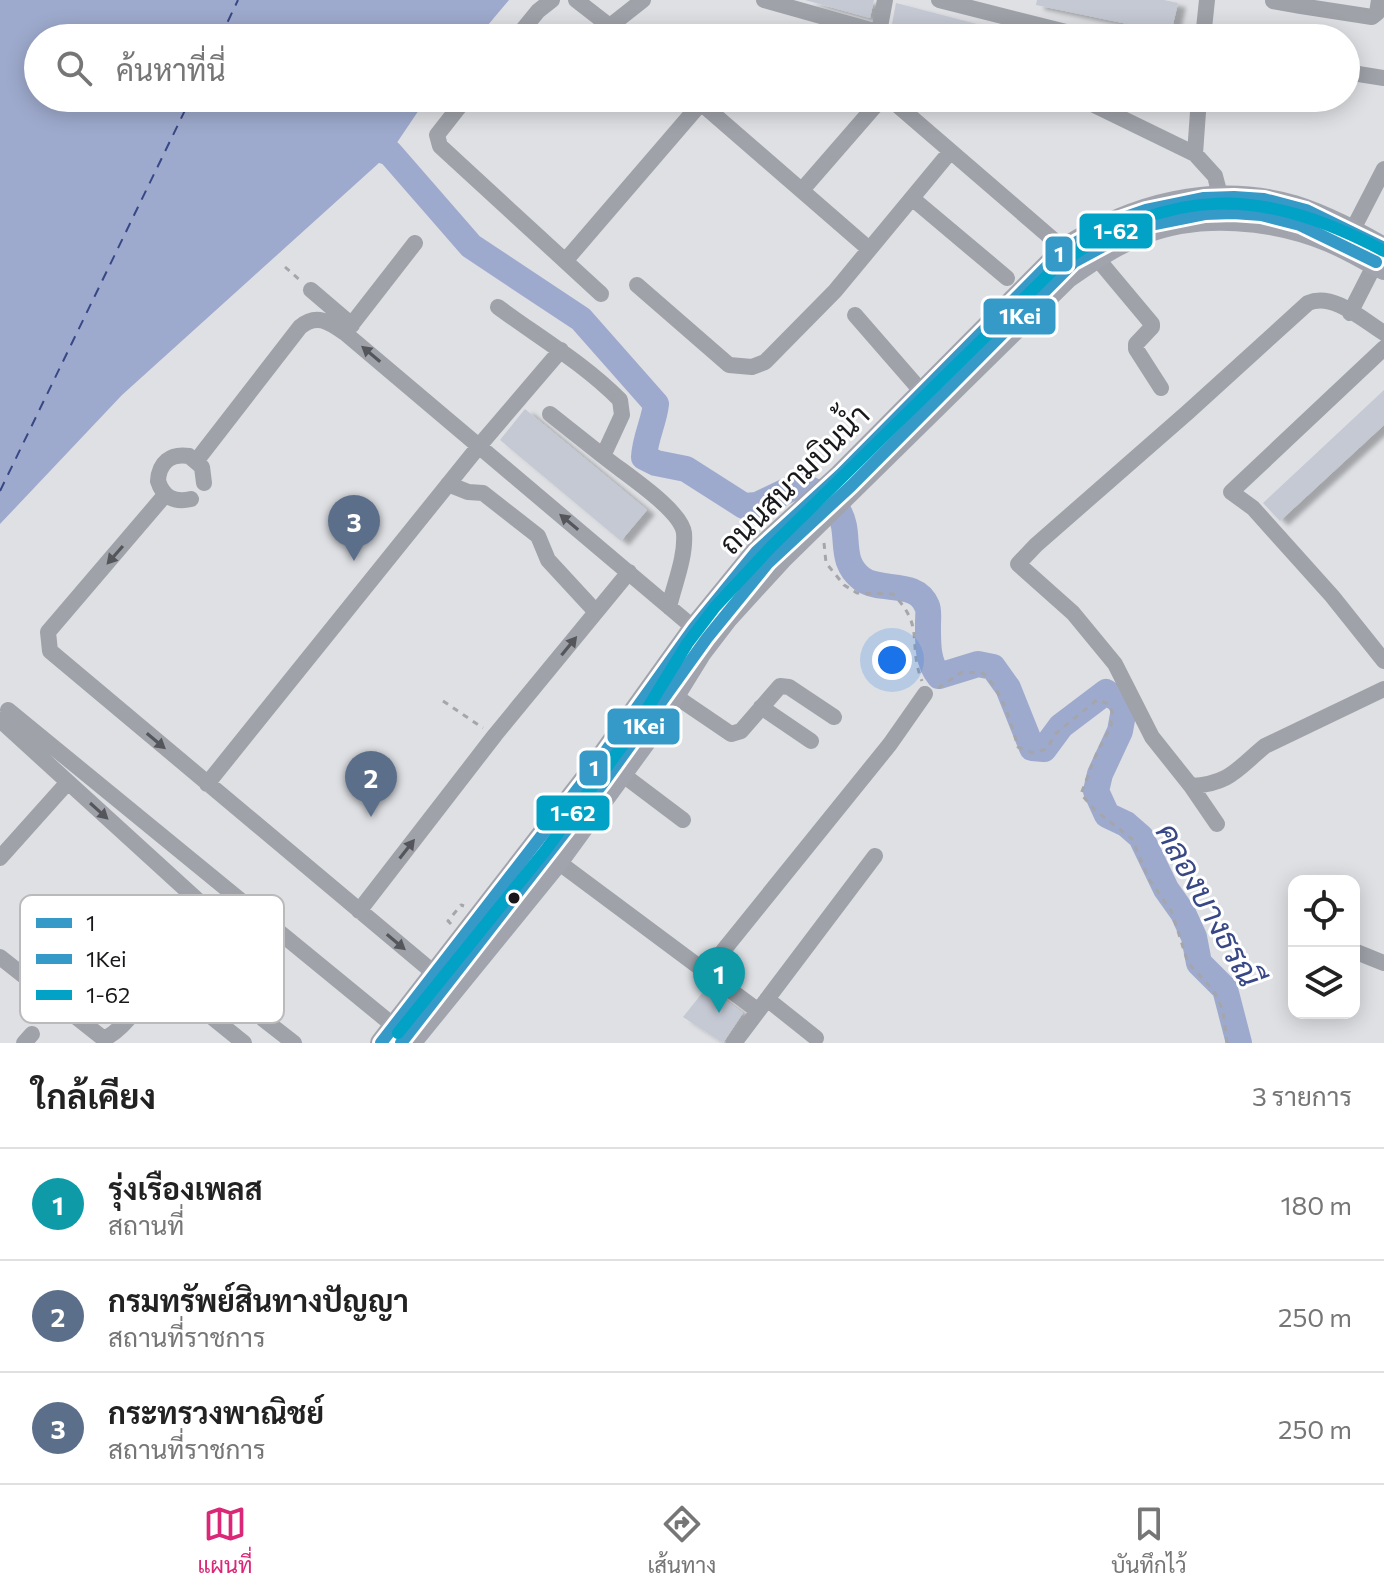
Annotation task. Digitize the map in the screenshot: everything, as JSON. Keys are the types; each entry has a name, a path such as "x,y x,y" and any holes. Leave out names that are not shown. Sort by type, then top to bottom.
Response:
{"main road":[{"name":"ถนนสนามบินน้ำ","path":"410,1043 558,861 622,774 727,618 922,392 1064,249 1125,215 1171,202 1220,195 1293,206 1352,231 1381,260"},
{"name":"ถนนสนามบินน้ำ","path":"847,482 1068,277 1096,257 1143,233 1186,222 1235,221 1286,228 1381,260"},
{"name":"ถนนสนามบินน้ำ","path":"387,1034 631,718 694,628 756,552 818,515"}],"street":[{"path":"527,24 552,0"},
{"path":"576,0 607,24"},
{"path":"613,24 643,0"},
{"path":"764,0 850,24"},
{"path":"880,24 885,0"},
{"path":"939,0 1013,24"},
{"path":"1204,24 1207,0"},
{"path":"1273,1 1302,3 1372,17 1378,7"},
{"path":"1360,74 1384,78"},
{"path":"455,112 437,135 440,146 601,294"},
{"path":"566,260 689,112"},
{"path":"711,112 869,249"},
{"path":"802,190 870,112"},
{"path":"905,112 1064,249"},
{"path":"1109,112 1195,154 1215,176 1220,195"},
{"path":"1195,154 1198,112"},
{"path":"637,285 729,365 752,367 765,362 835,291 950,152"},
{"path":"1352,231 1384,169"},
{"path":"913,199 1007,278"},
{"path":"349,329 415,243"},
{"path":"1096,257 1152,324 1136,344 1136,349 1161,388"},
{"path":"1350,313 1381,260"},
{"path":"311,290 349,329 479,446 694,628"},
{"path":"1217,824 1152,737 1115,664 1073,613 1018,566 1018,562 1308,303 1323,299 1384,333"},
{"path":"498,307 561,350 620,400 622,415 603,456"},
{"path":"855,315 922,392"},
{"path":"197,460 300,327 309,320 320,319 349,329"},
{"path":"1384,348 1231,492 1253,508 1360,628 1384,661"},
{"path":"207,784 448,484 561,350"},
{"path":"550,414 674,514 681,523 684,543 669,607"},
{"path":"191,499 175,501 165,495 158,481 158,473 165,460 181,454 197,460 205,475 204,483"},
{"path":"448,484 468,492 483,493 538,536 548,560 596,612"},
{"path":"165,495 48,632 50,651 434,973"},
{"path":"359,911 495,735 629,572"},
{"path":"675,696 731,734 741,731 780,686 789,687 834,717"},
{"path":"1191,786 1224,779 1239,772 1265,746 1384,689"},
{"path":"706,972 873,766 917,710 925,694"},
{"path":"761,707 811,741"},
{"path":"4,715 68,782 192,895"},
{"path":"4,715 54,750 235,895"},
{"path":"622,774 683,820"},
{"path":"0,858 68,782"},
{"path":"534,844 706,972 816,1038"},
{"path":"734,1043 875,856"},
{"path":"284,936 387,1034"},
{"path":"1360,953 1384,963"},
{"path":"0,957 20,973"},
{"path":"84,1023 104,1039 115,1034 125,1023"},
{"path":"218,1023 244,1043"},
{"path":"268,1023 294,1043"}],"path":[{"path":"285,267 311,290"},
{"path":"818,515 826,546 826,563 844,585 857,593 893,594 904,605 912,619 916,667 925,694 962,672 983,673 998,694 1018,747 1033,753 1047,749 1055,734 1097,700 1109,704 1111,726 1081,794 1095,810 1132,839 1149,879 1172,912 1188,963 1214,991 1223,1011 1227,1043"},
{"path":"443,701 495,735"},
{"path":"448,921 461,905 464,906 458,914"}],"water":[{"path":"0,0 509,0 489,24 24,24 24,112 418,112 390,153 122,395 0,524"}],"building":[{"path":"805,0 874,0 870,18"},
{"path":"1037,0 1164,0 1178,3 1173,24 1128,24 1036,5"},
{"path":"896,3 977,24 892,24"},
{"path":"1384,390 1384,425 1280,521 1263,503"},
{"path":"525,409 647,510 621,541 500,440"},
{"path":"707,987 743,1013 723,1043 683,1017"}],"waterway":[{"name":"คลองบางธรณี","path":"358,141 390,153 471,246 581,319 656,404 644,457 656,463 686,469 744,506 757,505 799,485 821,495 835,506 845,531 847,556 862,579 915,592 927,606 929,652 939,676 978,664 993,667 1008,688 1032,748 1044,749 1061,726 1106,692 1119,700 1124,709 1120,731 1100,774 1096,791 1107,815 1126,824 1141,837 1166,889 1183,913 1194,937 1199,963 1225,989 1239,1043"}],"ferry route":[{"path":"227,24 238,0"},
{"path":"0,491 184,112"}],"transit line":[{"name":"1","path":"381,1043 590,773 694,628 756,552 840,475 1064,249 1117,220 1146,210 1204,198 1234,197 1264,199 1306,210 1384,248"},
{"name":"1-62","path":"398,1033 545,851 636,727 687,644 715,607 770,548 1058,265 1100,239 1140,220 1179,208 1218,204 1258,206 1298,215 1384,251"},
{"name":"1Kei","path":"401,1043 603,783 707,638 768,563 851,486 1074,262 1150,225 1205,214 1233,213 1261,215 1300,225 1376,262"}],"place":[{"name":"กระทรวงพาณิชย์","path":"354,561"},
{"name":"กรมทรัพย์สินทางปัญญา","path":"371,817"},
{"name":"รุ่งเรืองเพลส","path":"719,1013"}]}
